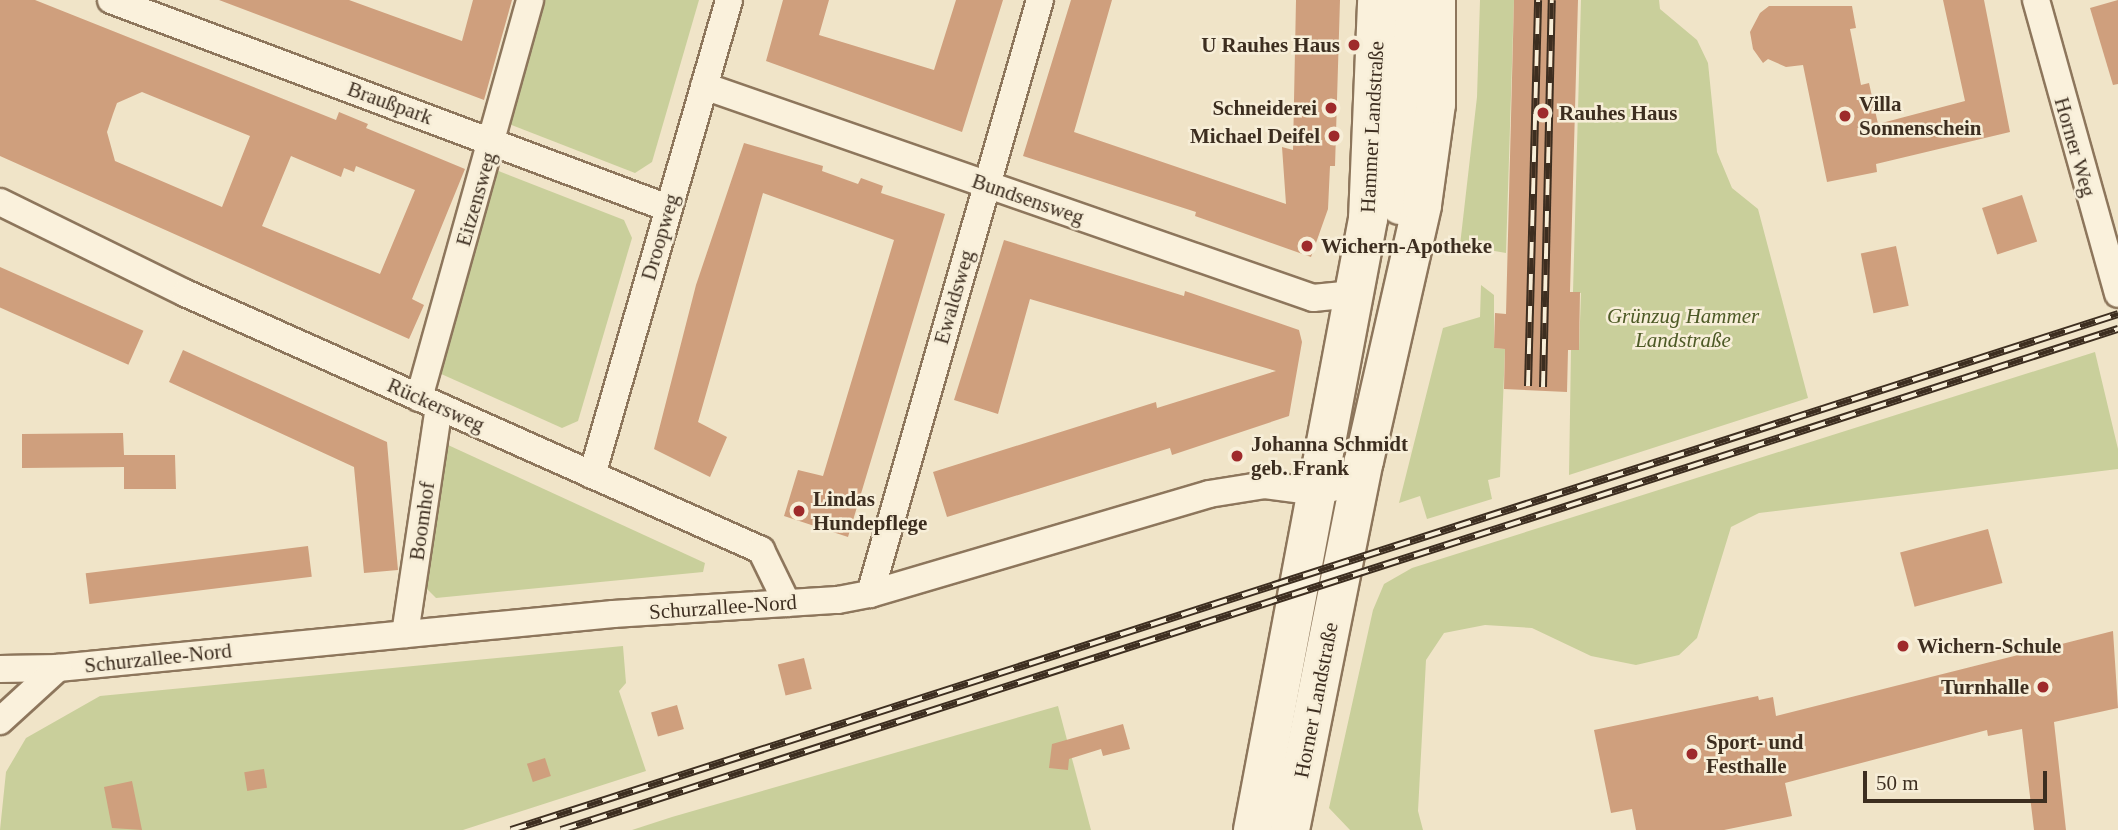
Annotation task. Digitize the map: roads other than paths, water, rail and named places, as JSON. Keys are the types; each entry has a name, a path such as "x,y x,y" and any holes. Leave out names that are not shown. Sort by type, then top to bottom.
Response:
{"main road":[{"name":"Hammer Landstraße","path":"1300,583 1373,180 1377,0"},
{"path":"1395,323 1409,0"},
{"path":"1364,461 1432,144 1436,0"},
{"name":"Horner Landstraße","path":"1288,830 1364,461"},
{"name":"Horner Landstraße","path":"1253,830 1300,583"}],"street":[{"name":"Braußpark","path":"111,0 668,208"},
{"name":"Eitzensweg","path":"429,402 530,0"},
{"name":"Droopweg","path":"592,475 729,0"},
{"name":"Ewaldsweg","path":"870,594 1040,0"},
{"name":"Horner Weg","path":"2036,0 2118,294"},
{"name":"Bundsensweg","path":"704,86 1313,298 1354,294"},
{"name":"Rückersweg","path":"0,202 59,232 429,402 761,550 787,603"},
{"name":"Rückersweg","path":"0,225 59,232"},
{"name":"Boomhof","path":"405,634 429,402"},
{"path":"1317,492 1347,479 1364,461"},
{"name":"Schurzallee-Nord","path":"0,669 58,668 405,634 870,594 1209,494 1265,485 1317,492"},
{"name":"Schurzallee-Nord","path":"0,721 58,668"},
{"path":"1269,749 1274,793 1288,830"}],"railway":[{"path":"1528,386 1538,0"},
{"path":"1543,387 1552,0"},
{"path":"511,830 2118,314"},
{"path":"561,830 2118,329"}],"place":[{"name":"U Rauhes Haus","path":"1354,45"},
{"name":"Schneiderei","path":"1331,108"},
{"name":"Rauhes Haus","path":"1543,113"},
{"name":"Villa Sonnenschein","path":"1845,116"},
{"name":"Michael Deifel","path":"1334,136"},
{"name":"Wichern-Apotheke","path":"1307,246"},
{"name":"Johanna Schmidt geb. Frank","path":"1237,456"},
{"name":"Lindas Hundepflege","path":"799,511"},
{"name":"Wichern-Schule","path":"1903,646"},
{"name":"Turnhalle","path":"2043,687"},
{"name":"Sport- und Festhalle","path":"1692,754"}],"park label":[{"name":"Grünzug Hammer Landstraße","path":"1683,328"}]}
